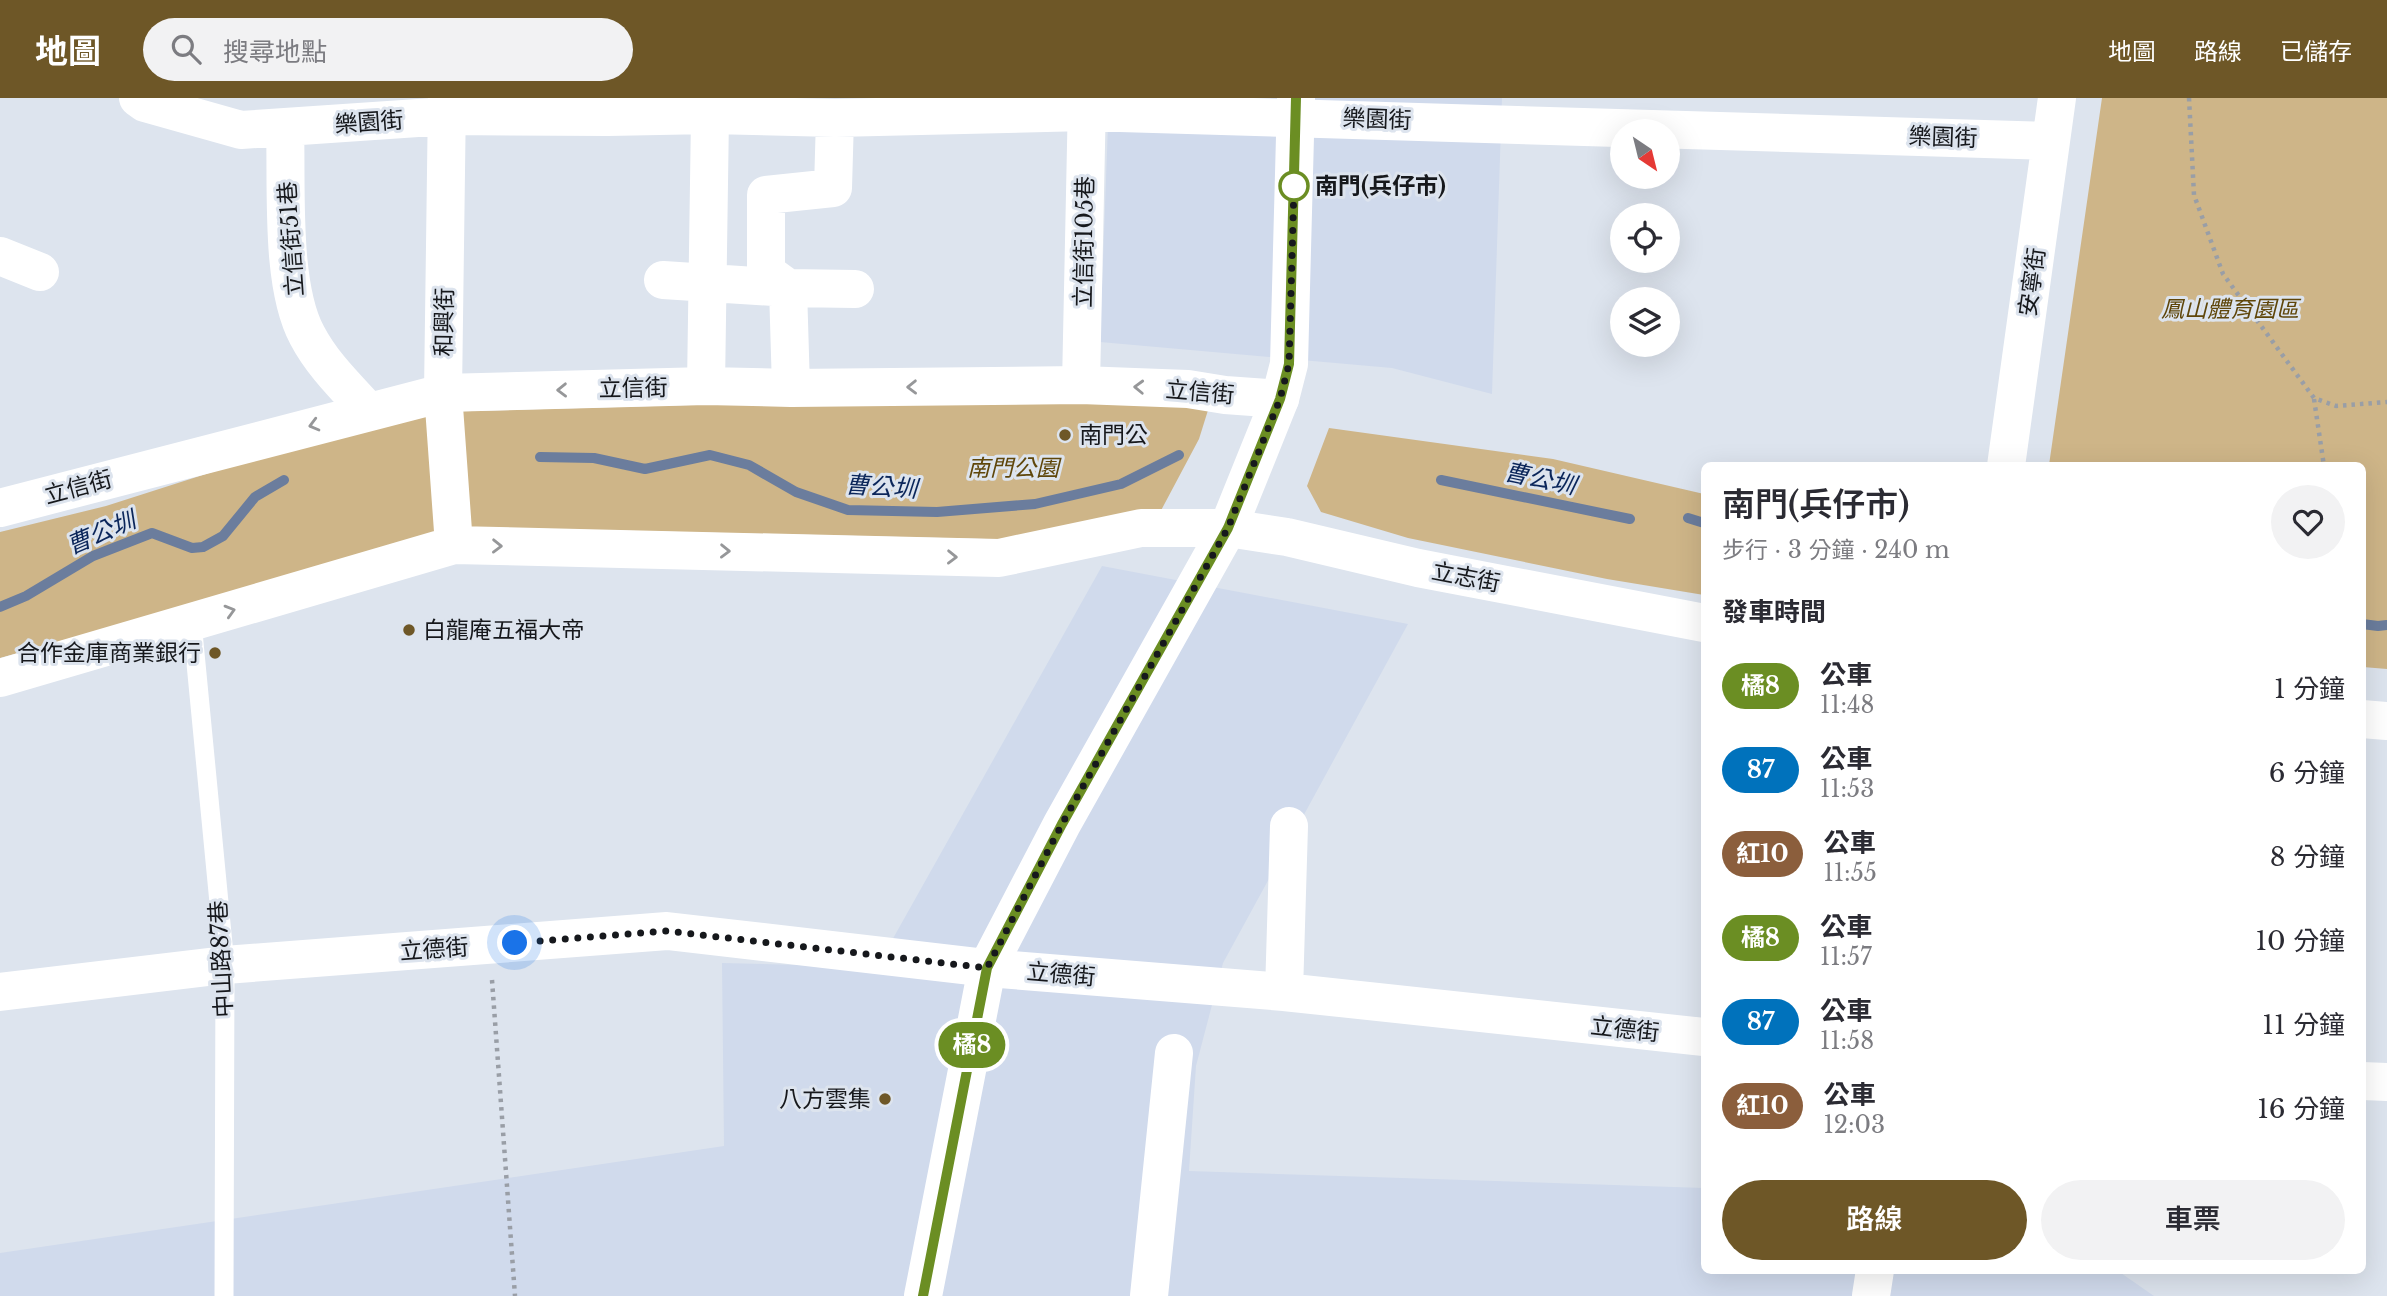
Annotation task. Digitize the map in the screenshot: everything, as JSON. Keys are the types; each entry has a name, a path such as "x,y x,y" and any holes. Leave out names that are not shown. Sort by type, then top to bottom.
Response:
{"street":[{"name":"樂園街","path":"138,98 145,103 241,130 285,128 447,107 609,108 710,115 835,118 1086,105 1296,107 2051,141"},
{"name":"安寧街","path":"2008,462 2057,98"},
{"name":"立信街105巷","path":"1081,385 1086,105"},
{"name":"和興街","path":"447,107 443,393 454,545"},
{"path":"923,1296 987,968 1062,824 1228,528 1280,399 1289,364 1296,107"},
{"path":"706,386 710,115"},
{"path":"788,288 766,272 766,195 833,188 835,118"},
{"name":"立信街51巷","path":"285,128 288,253 294,305 307,335 324,363 368,411"},
{"path":"0,256 40,272"},
{"path":"663,280 788,288 855,289"},
{"path":"788,288 791,388"},
{"name":"立信街","path":"0,508 443,393 706,386 791,388 1081,385 1188,388 1280,399"},
{"path":"0,678 454,545 999,558 1141,528 1228,528"},
{"name":"立志街","path":"1228,528 1287,537 1418,568 1701,622"},
{"path":"2366,719 2387,721"},
{"path":"1284,992 1289,826"},
{"name":"立德街","path":"0,992 225,965 667,931 987,968 1284,992 1701,1037"},
{"path":"1149,1296 1174,1053"},
{"path":"2366,1081 2387,1082"},
{"path":"1871,1296 1874,1274"}],"lane":[{"name":"中山路87巷","path":"192,622 225,965 224,1296"}],"path":[{"path":"2189,98 2194,195 2223,274 2314,398 2323,462"},
{"path":"2314,398 2336,406 2387,402"},
{"path":"489,944 515,1296"}],"shaded area":[{"path":"1109,98 1502,98 1492,394 1392,368 1100,342"},
{"path":"1102,566 1408,624 1223,963 1196,1066 1189,1171 1701,1188 1701,1274 2122,1274 2154,1296 0,1296 0,1253 724,1146 722,963 877,967"}],"green space":[{"name":"鳳山體育園區","path":"2102,98 2387,98 2387,669 2366,667 2366,462 2049,462"},
{"name":"南門公園","path":"1026,396 1209,407 1199,439 1157,518 1025,540 469,527 0,658 0,532 106,506 397,413"},
{"path":"1329,428 1553,459 1701,493 1701,595 1607,579 1408,538 1321,512 1307,486"}],"waterway":[{"name":"曹公圳","path":"540,457 594,458 645,469 710,455 749,465 796,492 848,510 937,512 1035,504 1121,484 1179,455"},
{"name":"曹公圳","path":"0,607 26,596 93,556 152,533 192,548 203,547 223,536 255,497 284,480"},
{"name":"曹公圳","path":"1441,480 1630,519"},
{"name":"曹公圳","path":"1688,518 1701,522"},
{"name":"曹公圳","path":"2366,624 2387,625"}],"bus line":[{"name":"橘8","path":"923,1296 987,968 1062,824 1228,528 1280,399 1289,364 1296,98"}],"place":[{"name":"南門(兵仔市)","path":"1294,186"},
{"name":"南門公","path":"1065,435"},
{"name":"白龍庵五福大帝","path":"409,630"},
{"name":"合作金庫商業銀行","path":"215,653"},
{"name":"八方雲集","path":"885,1099"}],"route":[{"path":"515,943 667,931 987,968 1062,824 1228,528 1280,399 1289,364 1294,186"}]}
